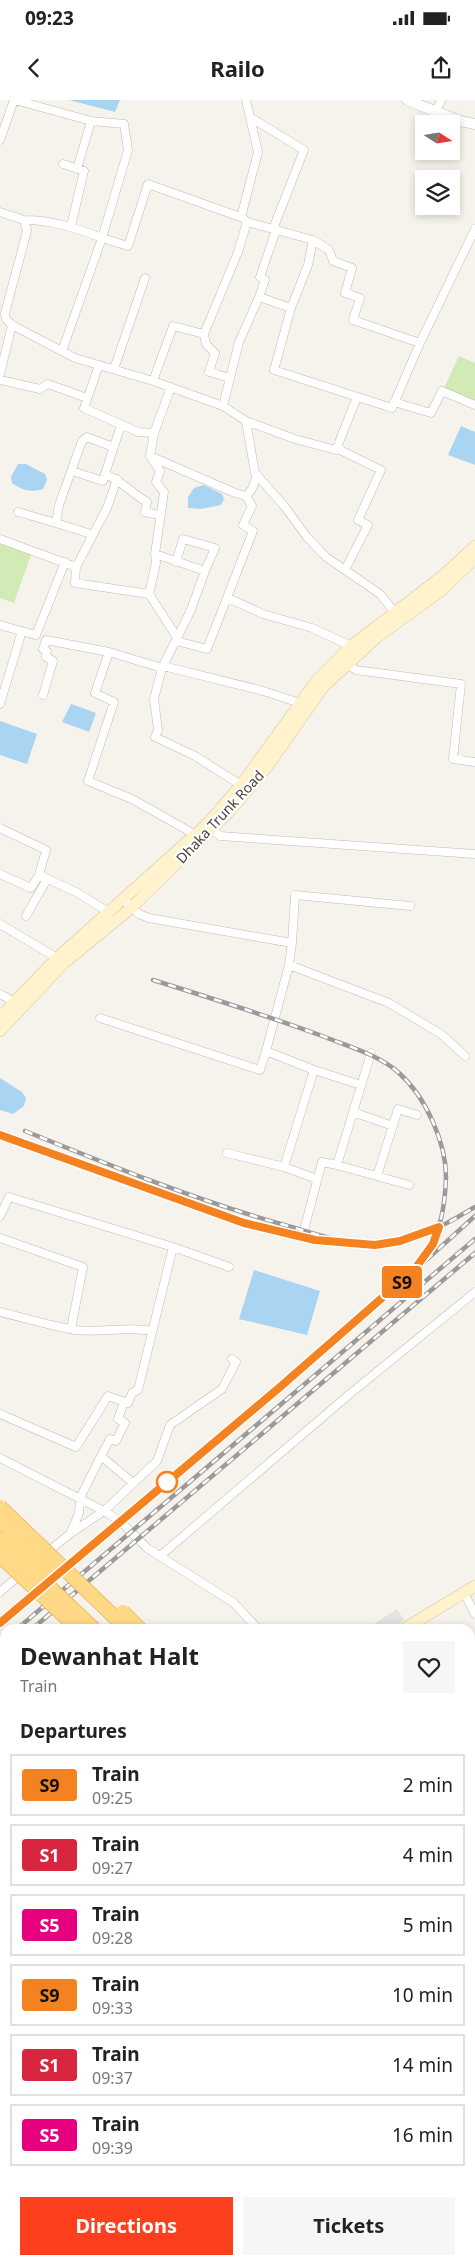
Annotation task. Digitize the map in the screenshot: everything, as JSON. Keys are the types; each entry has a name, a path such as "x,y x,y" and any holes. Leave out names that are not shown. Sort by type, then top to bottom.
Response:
{"highway":[{"path":"0,1508 123,1624"},
{"path":"0,1521 108,1624"},
{"path":"32,1538 47,1542 135,1624"},
{"path":"0,1540 89,1624"},
{"path":"0,1556 73,1624"}],"main road":[{"name":"Dhaka Trunk Road","path":"0,1031 64,963 132,908 193,847 241,785 317,680 350,646 445,574 475,546"},
{"name":"Dhaka Trunk Road","path":"0,1017 57,958 196,835 209,827 270,763 323,686 377,637 441,591 475,558"},
{"path":"412,1624 475,1586"}],"street":[{"path":"0,140 15,100 91,121 124,124 128,150 102,238 62,351"},
{"path":"230,378 210,372 215,353 206,344 204,334 238,252 258,152 246,100"},
{"path":"407,100 436,112 475,124"},
{"path":"436,112 440,100"},
{"path":"223,406 239,342 265,280 260,277 274,229 304,150 250,117"},
{"path":"77,169 91,121"},
{"path":"63,164 84,171 71,226"},
{"path":"0,212 24,220 39,220 71,226 128,246 148,184 244,220 313,240 329,250 333,261 352,268 346,293 360,298 353,320 420,343"},
{"path":"24,220 27,231 5,313 6,319 12,325 75,358 153,380 223,406 246,421 295,439 336,450 336,448 381,470 358,520 368,525 345,570"},
{"path":"313,240 308,265 291,308 274,370 392,408 420,343 475,229"},
{"path":"114,369 145,278"},
{"path":"259,297 291,308"},
{"path":"0,374 2,357 12,325"},
{"path":"153,380 173,326 204,334"},
{"path":"99,364 84,408 138,432 154,433"},
{"path":"0,380 40,390 48,384 88,398"},
{"path":"150,456 246,496 252,506 243,525 253,530 207,649 180,642 149,594 156,563 155,554 164,492 156,482 160,471 150,456 154,433 171,387"},
{"path":"394,402 431,413 442,392 475,406"},
{"path":"336,448 357,396"},
{"path":"246,421 257,475 285,507 307,537 326,557 380,594 395,612"},
{"path":"72,471 103,481 121,425"},
{"path":"56,523 59,505 82,441 87,437 113,447"},
{"path":"105,474 117,479 131,494 147,502 145,512 160,515"},
{"path":"246,496 252,489 257,475"},
{"path":"117,479 106,508 76,567 76,583 149,594"},
{"path":"18,512 92,534"},
{"path":"0,539 76,567"},
{"path":"176,562 183,540 207,544 214,548 190,612 162,667 154,699 158,730 155,737 195,756 241,785"},
{"path":"155,554 204,571"},
{"path":"0,625 37,634 64,562"},
{"path":"228,598 263,614 312,628 350,646"},
{"path":"0,704 22,631"},
{"path":"43,694 53,661 46,657 47,651 43,648 46,640 109,652 162,667 260,690 300,703"},
{"path":"109,652 95,693 114,702 88,781 132,799 196,835"},
{"path":"347,664 356,670 461,684 453,759 475,762"},
{"path":"209,827 220,836 475,854"},
{"path":"0,828 46,850 39,875 31,888 0,874"},
{"path":"39,875 78,893 108,912"},
{"path":"26,916 47,879"},
{"path":"100,1018 260,1070 289,965 295,895 410,906"},
{"path":"123,899 139,914 167,922 292,943"},
{"path":"0,924 57,958"},
{"path":"289,965 389,1003 441,1034 465,1056"},
{"path":"0,994 14,1002"},
{"path":"266,1051 314,1070 361,1085"},
{"path":"337,1165 371,1054"},
{"path":"284,1167 314,1070"},
{"path":"377,1176 398,1109 417,1116"},
{"path":"353,1112 393,1126"},
{"path":"227,1153 284,1167 317,1179"},
{"path":"304,1230 322,1162 409,1185"},
{"path":"0,1193 173,1247 229,1267"},
{"path":"0,1216 9,1197"},
{"path":"0,1238 83,1267 71,1329"},
{"path":"0,1414 76,1447 108,1396 128,1404 132,1392 138,1390 173,1247"},
{"path":"160,1556 371,1375 475,1292"},
{"path":"0,1312 71,1329 122,1331 134,1329 152,1332"},
{"path":"0,1592 71,1533 104,1510 157,1461 170,1425 222,1389 236,1362 232,1359"},
{"path":"71,1533 79,1512 80,1498 110,1438 116,1441 125,1423 118,1419 124,1402"},
{"path":"101,1456 133,1484"},
{"path":"0,1458 104,1510 120,1521 147,1548 234,1603 253,1624"},
{"path":"464,1592 475,1614"}],"green space":[{"path":"459,356 475,363 475,402 444,388"},
{"path":"0,542 32,552 14,603 0,598"}],"shaded area":[{"path":"397,1609 404,1620 398,1624 374,1624"}],"water":[{"path":"69,100 120,100 115,112"},
{"path":"461,426 475,432 475,465 448,455"},
{"path":"18,464 26,464 45,474 47,480 43,489 27,490 12,483 11,477"},
{"path":"204,485 222,494 224,499 221,505 201,509 188,508 188,497 194,488"},
{"path":"71,704 96,713 89,732 62,722"},
{"path":"0,721 37,734 27,764 0,755"},
{"path":"0,1078 22,1092 26,1098 24,1106 13,1114 0,1110"},
{"path":"254,1270 320,1291 307,1335 239,1319"}],"railway":[{"path":"153,980 261,1014 354,1048 383,1061 409,1083 426,1107 433,1121 445,1164 446,1177 441,1218 430,1247 424,1256"},
{"path":"25,1131 183,1193 315,1234 361,1244 387,1244 414,1238 452,1221 475,1207"},
{"path":"0,1135 186,1202"},
{"path":"204,1209 244,1223 300,1236"},
{"path":"0,1623 371,1310 475,1216"},
{"path":"23,1624 475,1239"},
{"path":"38,1624 475,1253"}],"train":[{"name":"S9","path":"0,1135 244,1223 315,1240 375,1245 400,1241 439,1227 433,1244 414,1270 371,1310 0,1623"}]}
